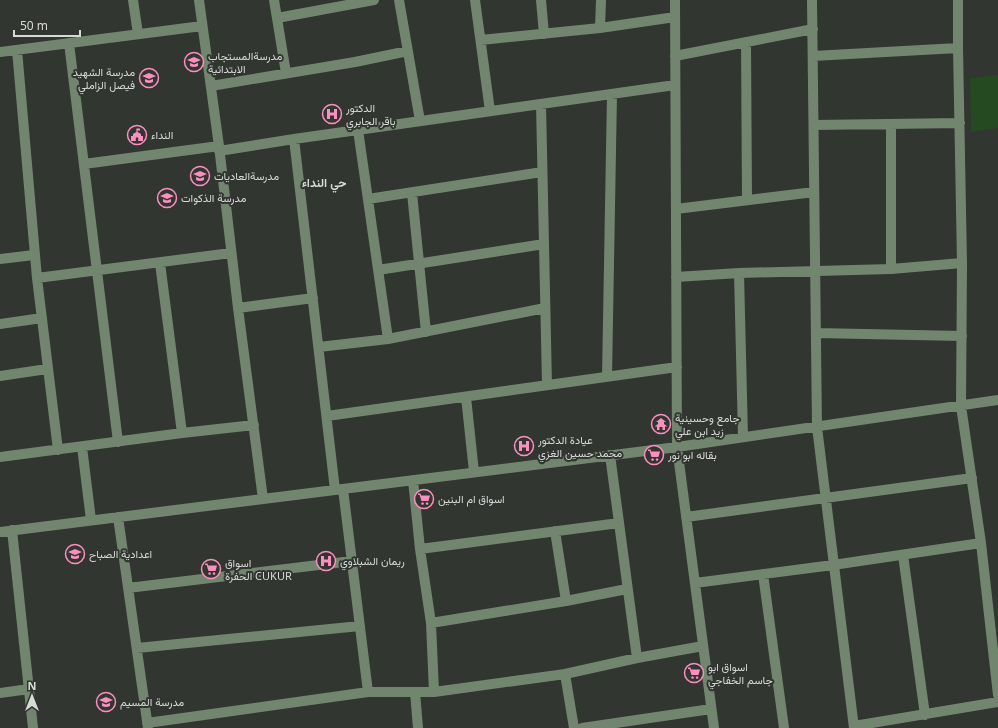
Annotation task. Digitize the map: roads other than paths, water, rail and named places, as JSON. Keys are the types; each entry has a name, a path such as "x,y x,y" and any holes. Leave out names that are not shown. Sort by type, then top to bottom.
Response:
{"street":[{"path":"133,0 138,34"},
{"path":"199,0 263,499"},
{"path":"274,0 286,73"},
{"path":"277,18 374,0"},
{"path":"399,0 420,121"},
{"path":"475,0 490,111"},
{"path":"541,0 544,34"},
{"path":"600,28 601,0"},
{"path":"675,0 677,447 714,728"},
{"path":"812,0 817,427 854,727 998,702"},
{"path":"958,0 962,263 961,406 981,543 998,695"},
{"path":"481,40 600,28 675,17"},
{"path":"0,52 202,26"},
{"path":"675,56 813,29"},
{"path":"746,42 747,200"},
{"path":"69,43 118,442"},
{"path":"813,56 958,48"},
{"path":"16,50 36,278 58,450"},
{"path":"211,86 355,62 408,51"},
{"path":"84,164 294,139 675,85"},
{"path":"607,377 612,94"},
{"path":"541,104 547,385"},
{"path":"814,125 960,123"},
{"path":"891,124 891,269"},
{"path":"358,130 388,339"},
{"path":"294,139 327,416 352,561 368,692"},
{"path":"368,199 542,172"},
{"path":"676,208 814,192"},
{"path":"412,193 426,332"},
{"path":"378,270 544,244"},
{"path":"36,278 231,253"},
{"path":"0,259 34,254"},
{"path":"160,263 182,433"},
{"path":"676,277 815,270 891,269 962,263"},
{"path":"739,273 743,437"},
{"path":"238,308 313,298"},
{"path":"318,347 388,339 545,308"},
{"path":"0,324 42,318"},
{"path":"816,333 962,336"},
{"path":"327,416 677,367"},
{"path":"0,376 47,369"},
{"path":"466,397 474,472"},
{"path":"0,532 677,447 998,400"},
{"path":"0,457 254,425"},
{"path":"82,447 91,520"},
{"path":"610,455 637,658"},
{"path":"686,517 972,478"},
{"path":"413,480 420,549 431,623 434,692"},
{"path":"118,517 147,725 368,692 434,692 566,674 637,658 703,646"},
{"path":"420,549 619,523"},
{"path":"12,530 33,728"},
{"path":"555,531 566,601"},
{"path":"695,583 833,565 981,543"},
{"path":"904,555 925,714"},
{"path":"128,588 352,561"},
{"path":"763,574 784,728"},
{"path":"431,623 566,601 628,589"},
{"path":"137,648 360,626"},
{"path":"566,674 574,728"},
{"path":"0,693 29,689"},
{"path":"415,692 418,728"},
{"path":"582,728 643,723 712,709"}],"place":[{"name":"مدرسةالمستجاب الابتدائية","path":"194,62"},
{"name":"مدرسة الشهيد فيصل الزاملي","path":"149,78"},
{"name":"الدكتور باقر الجابري","path":"332,114"},
{"name":"النداء","path":"137,135"},
{"name":"مدرسةالعاديات","path":"200,176"},
{"name":"مدرسة الذكوات","path":"167,198"},
{"name":"جامع وحسينية زيد ابن علي","path":"661,424"},
{"name":"عيادة الدكتور محمد حسين الغزي","path":"524,446"},
{"name":"بقاله ابو نور","path":"654,455"},
{"name":"اسواق ام البنين","path":"424,499"},
{"name":"اعدادية الصباح","path":"75,554"},
{"name":"ريمان الشبلاوي","path":"326,561"},
{"name":"اسواق الحفرة CUKUR","path":"211,569"},
{"name":"اسواق ابو جاسم الخفاجي","path":"694,673"},
{"name":"مدرسة المسيم","path":"106,702"}],"district":[{"name":"حي النداء","path":"324,183"}]}
